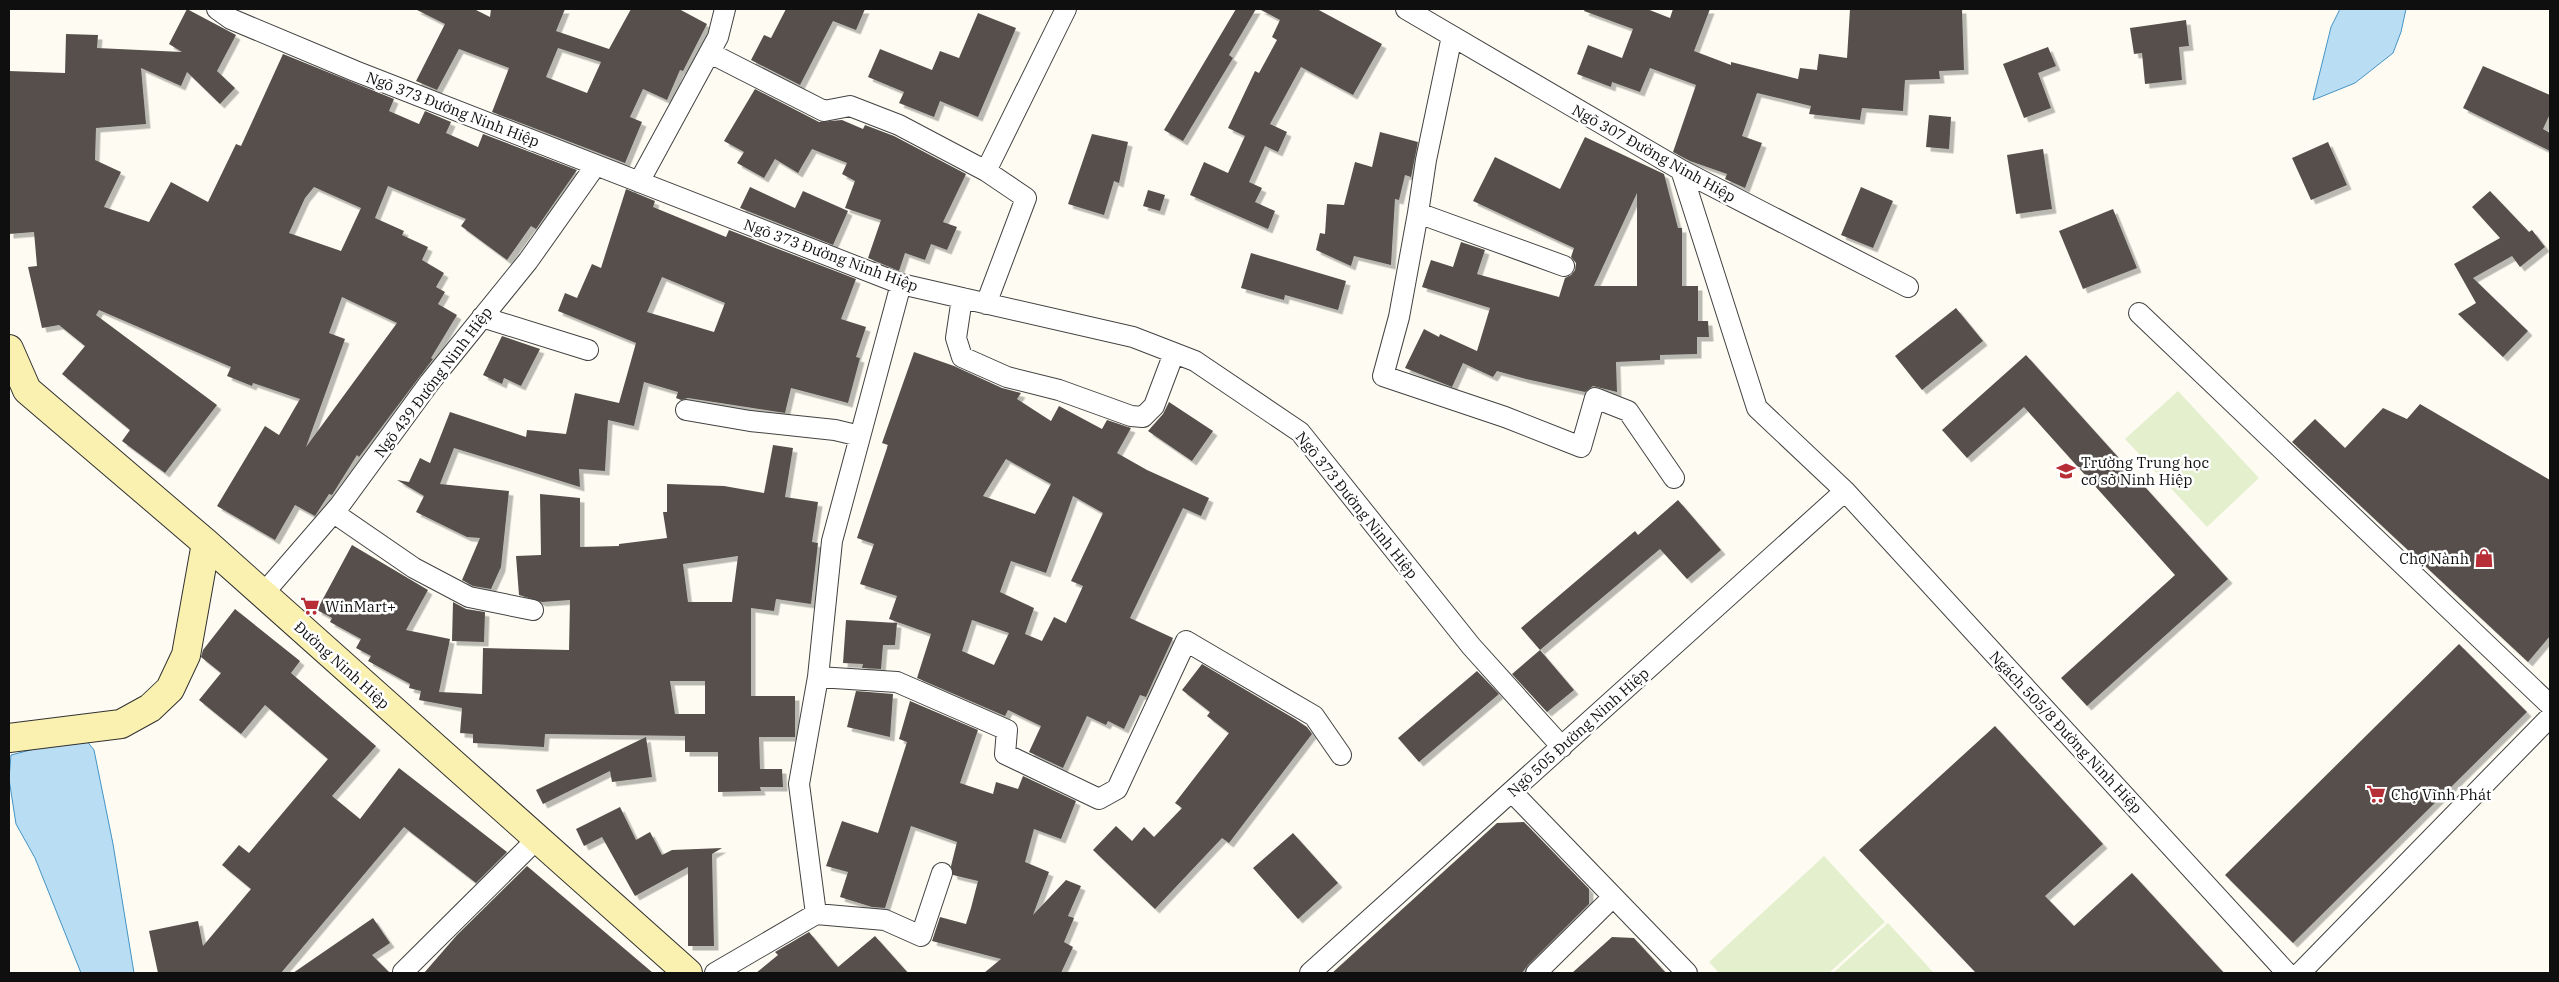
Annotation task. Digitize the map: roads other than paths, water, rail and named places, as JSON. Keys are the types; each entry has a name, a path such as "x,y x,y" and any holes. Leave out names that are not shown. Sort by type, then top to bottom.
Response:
{"main road":[{"name":"Đường Ninh Hiệp","path":"9,349 28,390 206,543 688,973"},
{"path":"9,738 121,724 150,708 170,689 186,655 206,543"}],"street":[{"name":"Ngõ 373 Đường Ninh Hiệp","path":"217,9 231,18 354,71 900,284 1133,336 1195,361 1300,432 1471,646 1562,747"},
{"path":"639,182 718,37 725,9"},
{"path":"986,171 1066,9"},
{"name":"Ngõ 307 Đường Ninh Hiệp","path":"1406,9 1681,170 1908,287"},
{"path":"1452,36 1426,160 1399,317 1383,376 1505,417 1581,447 1595,398 1628,411 1674,478"},
{"path":"710,53 824,111 850,106 899,125 986,171 1026,198 986,304"},
{"name":"Ngõ 439 Đường Ninh Hiệp","path":"263,594 334,513 430,382 528,261 596,165"},
{"name":"Ngách 505/8 Đường Ninh Hiệp","path":"1681,170 1757,408 1845,491 2288,973"},
{"path":"1418,213 1564,266"},
{"path":"816,914 799,784 818,678 832,541 900,284"},
{"path":"962,298 956,338 962,357 1007,377 1059,390 1131,416 1143,417 1154,406 1174,353"},
{"path":"2139,313 2550,705"},
{"path":"482,317 588,350"},
{"path":"686,410 750,421 835,430 860,436"},
{"name":"Ngõ 505 Đường Ninh Hiệp","path":"1310,973 1845,491"},
{"path":"334,513 414,568 470,597 533,610"},
{"path":"818,678 897,682 1007,730 1006,754 1098,799 1118,789 1186,641 1314,716 1341,755"},
{"path":"2300,973 2550,717"},
{"path":"1512,792 1686,973"},
{"path":"403,973 537,838"},
{"path":"715,973 816,914 885,920 921,936 942,873"},
{"path":"1536,973 1613,897"}],"water":[{"path":"2340,9 2406,9 2401,32 2393,53 2355,83 2313,100 2331,27"},
{"path":"69,740 86,740 94,750 113,844 134,973 81,973 35,858 16,824 9,779 11,755"}],"place":[{"name":"Trường Trung học cơ sở Ninh Hiệp","path":"2066,471"},
{"name":"Chợ Nành","path":"2484,558"},
{"name":"WinMart+","path":"310,606"},
{"name":"Chợ Vĩnh Phát","path":"2376,794"}]}
